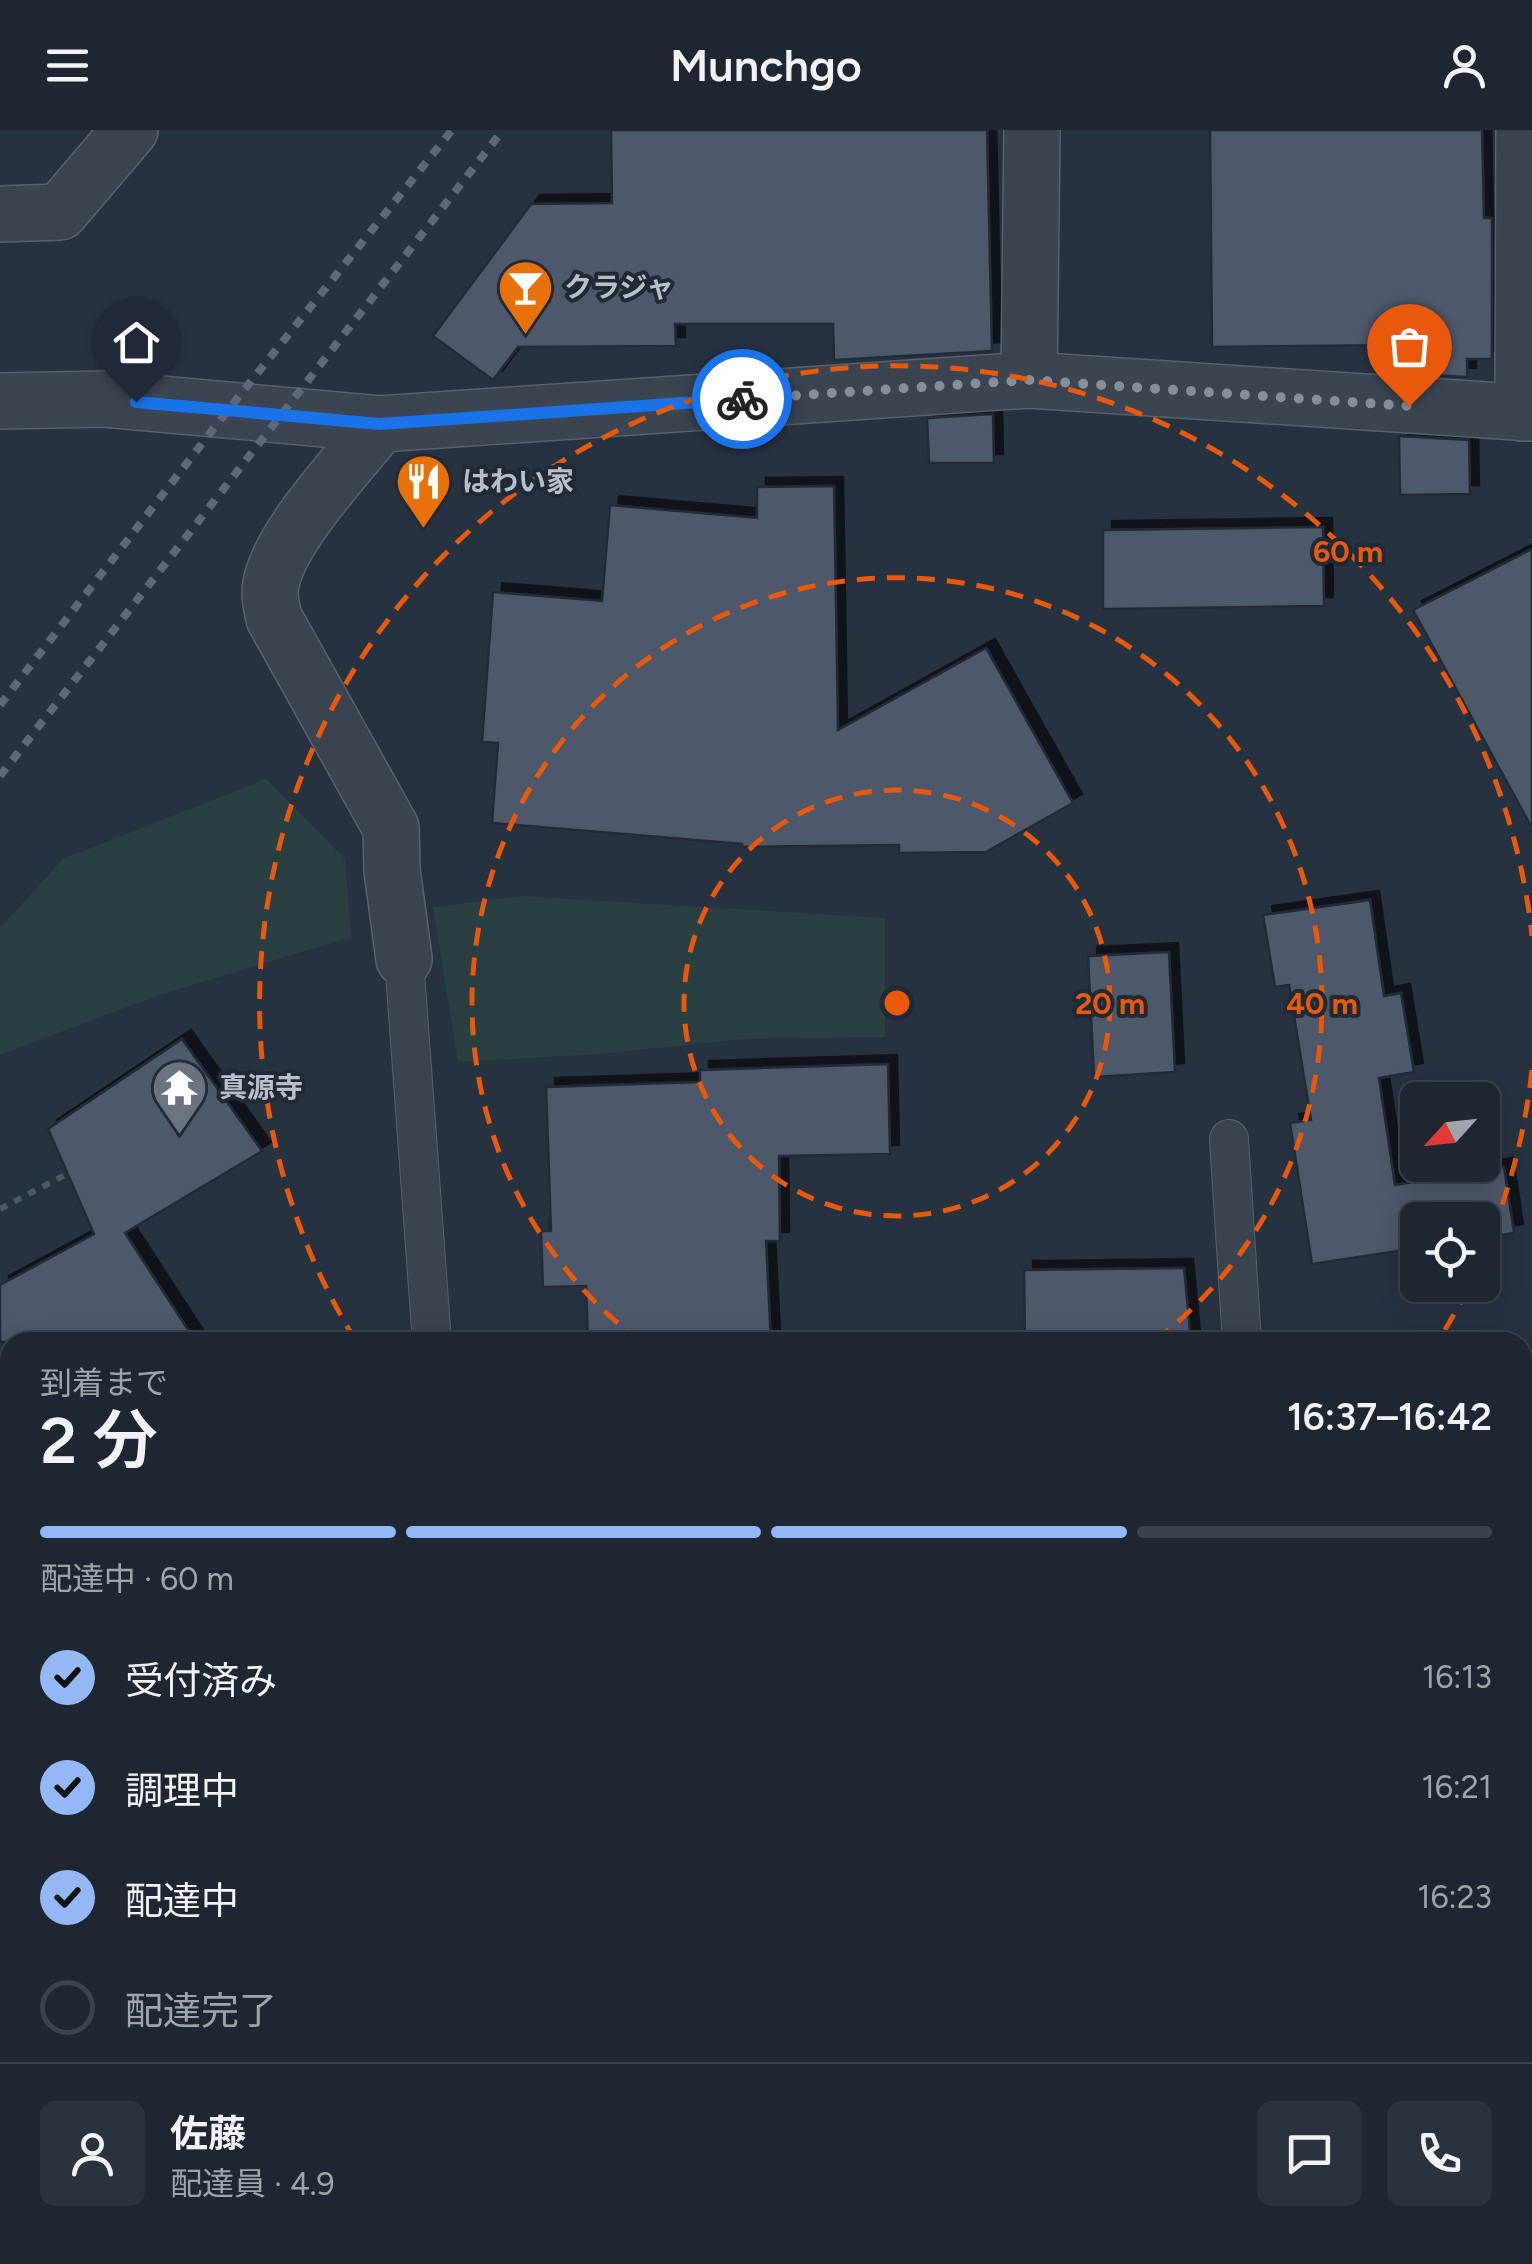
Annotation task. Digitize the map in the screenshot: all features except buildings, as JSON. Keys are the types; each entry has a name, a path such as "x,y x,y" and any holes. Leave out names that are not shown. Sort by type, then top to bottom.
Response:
{"street":[{"path":"0,214 60,212 130,130"},
{"path":"1029,380 1032,130"},
{"path":"0,400 105,399 380,424 1029,380 1528,414 1524,130"},
{"path":"380,424 293,536 272,576 270,594 274,618 392,828 392,870 404,959"}],"lane":[{"path":"404,959 431,1332"},
{"path":"1229,1139 1241,1332"}],"path":[{"path":"0,1209 67,1174"}],"green space":[{"path":"266,779 345,859 351,937 156,996 0,1055 0,928 63,859"},
{"path":"523,896 885,918 885,1037 744,1039 600,1054 458,1062 433,907"}],"railway":[{"path":"0,705 228,410 452,130"},
{"path":"0,776 503,130"}],"way so far":[{"path":"742,399 1029,380 1409,406"}],"place":[{"name":"クラジャ","path":"525,336"},
{"name":"はわい家","path":"423,530"},
{"name":"真源寺","path":"180,1136"}],"route":[{"path":"136,402 380,424 742,399"}]}
